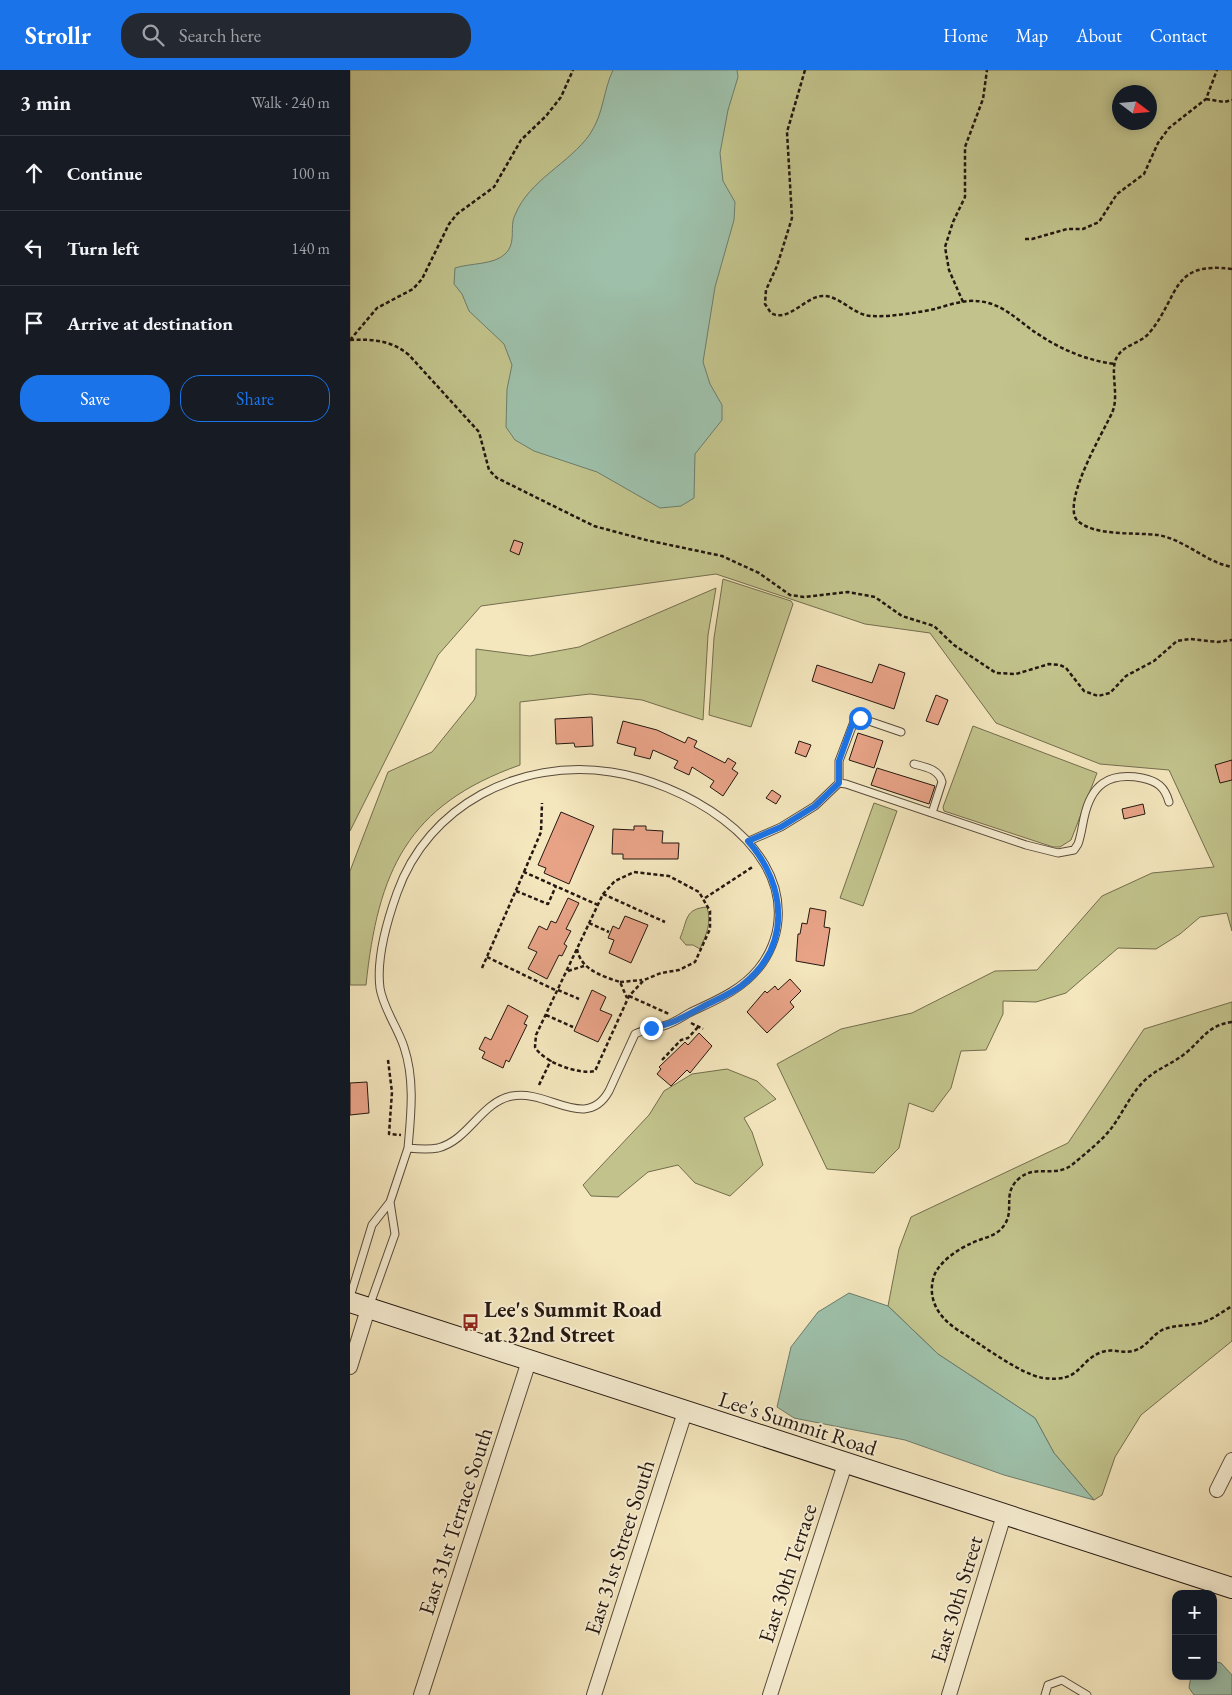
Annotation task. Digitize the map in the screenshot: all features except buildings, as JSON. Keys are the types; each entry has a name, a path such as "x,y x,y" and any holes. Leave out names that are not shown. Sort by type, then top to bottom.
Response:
{"main road":[{"name":"Lee's Summit Road","path":"359,1306 1232,1588"}],"street":[{"path":"350,1368 359,1306"},
{"name":"East 31st Terrace South","path":"420,1695 529,1361"},
{"name":"East 31st Street South","path":"594,1695 685,1412"},
{"path":"1217,1490 1232,1460"},
{"name":"East 30th Terrace","path":"770,1695 845,1464"},
{"name":"East 30th Street","path":"949,1695 1004,1515"}],"lane":[{"path":"748,841 781,827 815,806 839,783 839,761 854,719 864,719 902,732"},
{"path":"914,764 934,770 941,777 942,782 932,813"},
{"path":"350,1297 372,1226 390,1202 408,1148 412,1092 408,1063 404,1046 382,996 380,986 382,958 391,911 408,868 430,835 452,813 477,795 509,781 549,772 589,769 627,775 679,793 705,808 748,841 764,860 775,887 779,914 775,938 759,968 729,993 664,1026 635,1034 609,1091 599,1104 582,1110 532,1095 506,1098 488,1108 448,1144 430,1149 408,1148"},
{"path":"839,783 1026,845 1066,853 1074,850 1078,844 1084,816 1095,790 1109,780 1135,777 1155,782 1165,790 1169,802"},
{"path":"359,1306 395,1234 390,1202"},
{"path":"1045,1695 1048,1685 1062,1680 1087,1695"}],"path":[{"path":"350,340 377,308 404,294 418,284 430,265 452,218 494,188 521,140 546,116 561,97 573,70"},
{"path":"806,70 787,132 792,218 777,266 766,290 768,310 775,316 784,315 812,299 826,296 869,316 932,310 963,302 979,302 1008,311 1036,334 1054,344 1097,362 1115,364"},
{"path":"963,302 949,270 945,246 953,222 965,197 965,147 984,99 986,70"},
{"path":"1025,238 1032,239 1067,229 1083,229 1098,222 1117,194 1144,174 1162,136 1183,116 1206,99 1216,70"},
{"path":"1206,99 1224,102 1232,100"},
{"path":"1232,269 1200,268 1191,272 1175,291 1150,333 1121,352 1115,364 1116,403 1097,440 1072,506 1078,522 1095,529 1156,535 1176,540 1218,563 1232,567"},
{"path":"350,340 382,341 396,346 409,355 479,432 489,470 497,478 541,498 594,526 646,540 722,556 759,574 790,596 804,598 848,592 875,597 902,616 934,626 954,644 996,673 1016,674 1049,664 1060,664 1066,668 1084,691 1092,695 1103,696 1110,693 1126,676 1154,661 1177,641 1190,639 1218,642 1232,640"},
{"path":"482,968 540,832 542,803"},
{"path":"705,898 764,860"},
{"path":"524,872 598,905"},
{"path":"577,949 580,960 585,966 620,982 644,980 661,973 690,966 698,959 705,945 711,923 710,912 705,898 677,879 642,872 628,873 621,877 603,894 566,971 535,1042 540,1054 551,1060 578,1072 595,1071 620,1014 627,1004 628,997 644,980"},
{"path":"516,891 548,904 556,886"},
{"path":"603,894 665,922"},
{"path":"589,923 609,932"},
{"path":"487,957 557,991 579,999"},
{"path":"566,971 585,966"},
{"path":"620,982 628,997 671,1015"},
{"path":"546,1015 573,1028"},
{"path":"687,1022 703,1029"},
{"path":"1232,1022 1208,1030 1186,1053 1160,1068 1144,1081 1108,1132 1072,1166 1060,1172 1034,1172 1020,1177 1008,1195 1008,1214 1002,1228 992,1236 967,1245 942,1264 932,1285 934,1304 950,1326 1030,1374 1054,1379 1064,1378 1078,1372 1091,1359 1104,1351 1136,1351 1162,1330 1200,1323 1232,1306"},
{"path":"662,1060 681,1040 688,1038 698,1027"},
{"path":"388,1060 392,1092 389,1134 409,1136"},
{"path":"539,1085 551,1060"}],"green space":[{"path":"350,70 1232,70 1232,931 1227,913 1200,917 1180,934 1156,949 1118,948 1066,993 1036,1002 1003,1001 1003,1014 986,1050 961,1051 951,1088 933,1112 909,1103 899,1148 874,1173 827,1169 777,1064 841,1029 912,1013 995,971 1037,970 1102,896 1152,873 1214,867 1169,770 1100,764 996,723 930,633 865,624 716,574 481,606 438,655 350,831"},
{"path":"723,579 791,601 793,604 751,727 709,715 714,638"},
{"path":"716,588 708,635 703,720 642,700 590,694 520,702 520,765 481,781 450,800 425,822 405,847 390,876 379,908 371,944 366,985 350,985 350,871 388,772 432,752 474,700 476,695 476,649 530,656 579,647"},
{"path":"973,726 1097,773 1071,840 1060,847 1053,847 944,811 943,807"},
{"path":"874,803 897,811 863,906 840,898"},
{"path":"707,907 709,924 700,949 693,945 686,945 680,938 688,916 694,910"},
{"path":"1232,1002 1232,1341 1141,1415 1115,1457 1102,1495 1094,1500 1054,1453 1035,1418 938,1354 888,1306 899,1249 911,1217 1068,1143 1144,1029"},
{"path":"727,1069 757,1081 776,1099 744,1118 752,1132 763,1165 730,1196 695,1183 678,1165 648,1172 618,1197 591,1196 583,1185 649,1115 664,1091 692,1074"}],"shaded area":[{"path":"613,70 737,70 738,77 728,110 720,153 723,181 735,202 734,220 715,287 703,362 710,384 722,405 722,420 695,454 694,498 681,506 660,508 597,472 534,451 515,440 506,427 507,389 512,365 504,344 469,311 462,294 454,284 455,268 495,260 509,250 512,240 513,220 521,203 539,182 581,145 590,134 601,110"},
{"path":"849,1293 888,1306 938,1354 1035,1418 1054,1453 1094,1500 1004,1475 905,1440 794,1418 777,1407 791,1347 818,1312"},
{"path":"1217,1662 1221,1663 1232,1675 1232,1695 1194,1695 1189,1688 1190,1680 1217,1680"}],"place":[{"name":"Lee's Summit Road at 32nd Street","path":"470,1322"}],"route":[{"path":"651,1028 664,1026 729,993 741,986 759,968 775,938 779,914 778,902 770,872 764,860 748,841 781,827 815,806 839,783 839,761 854,719 860,718"}]}
